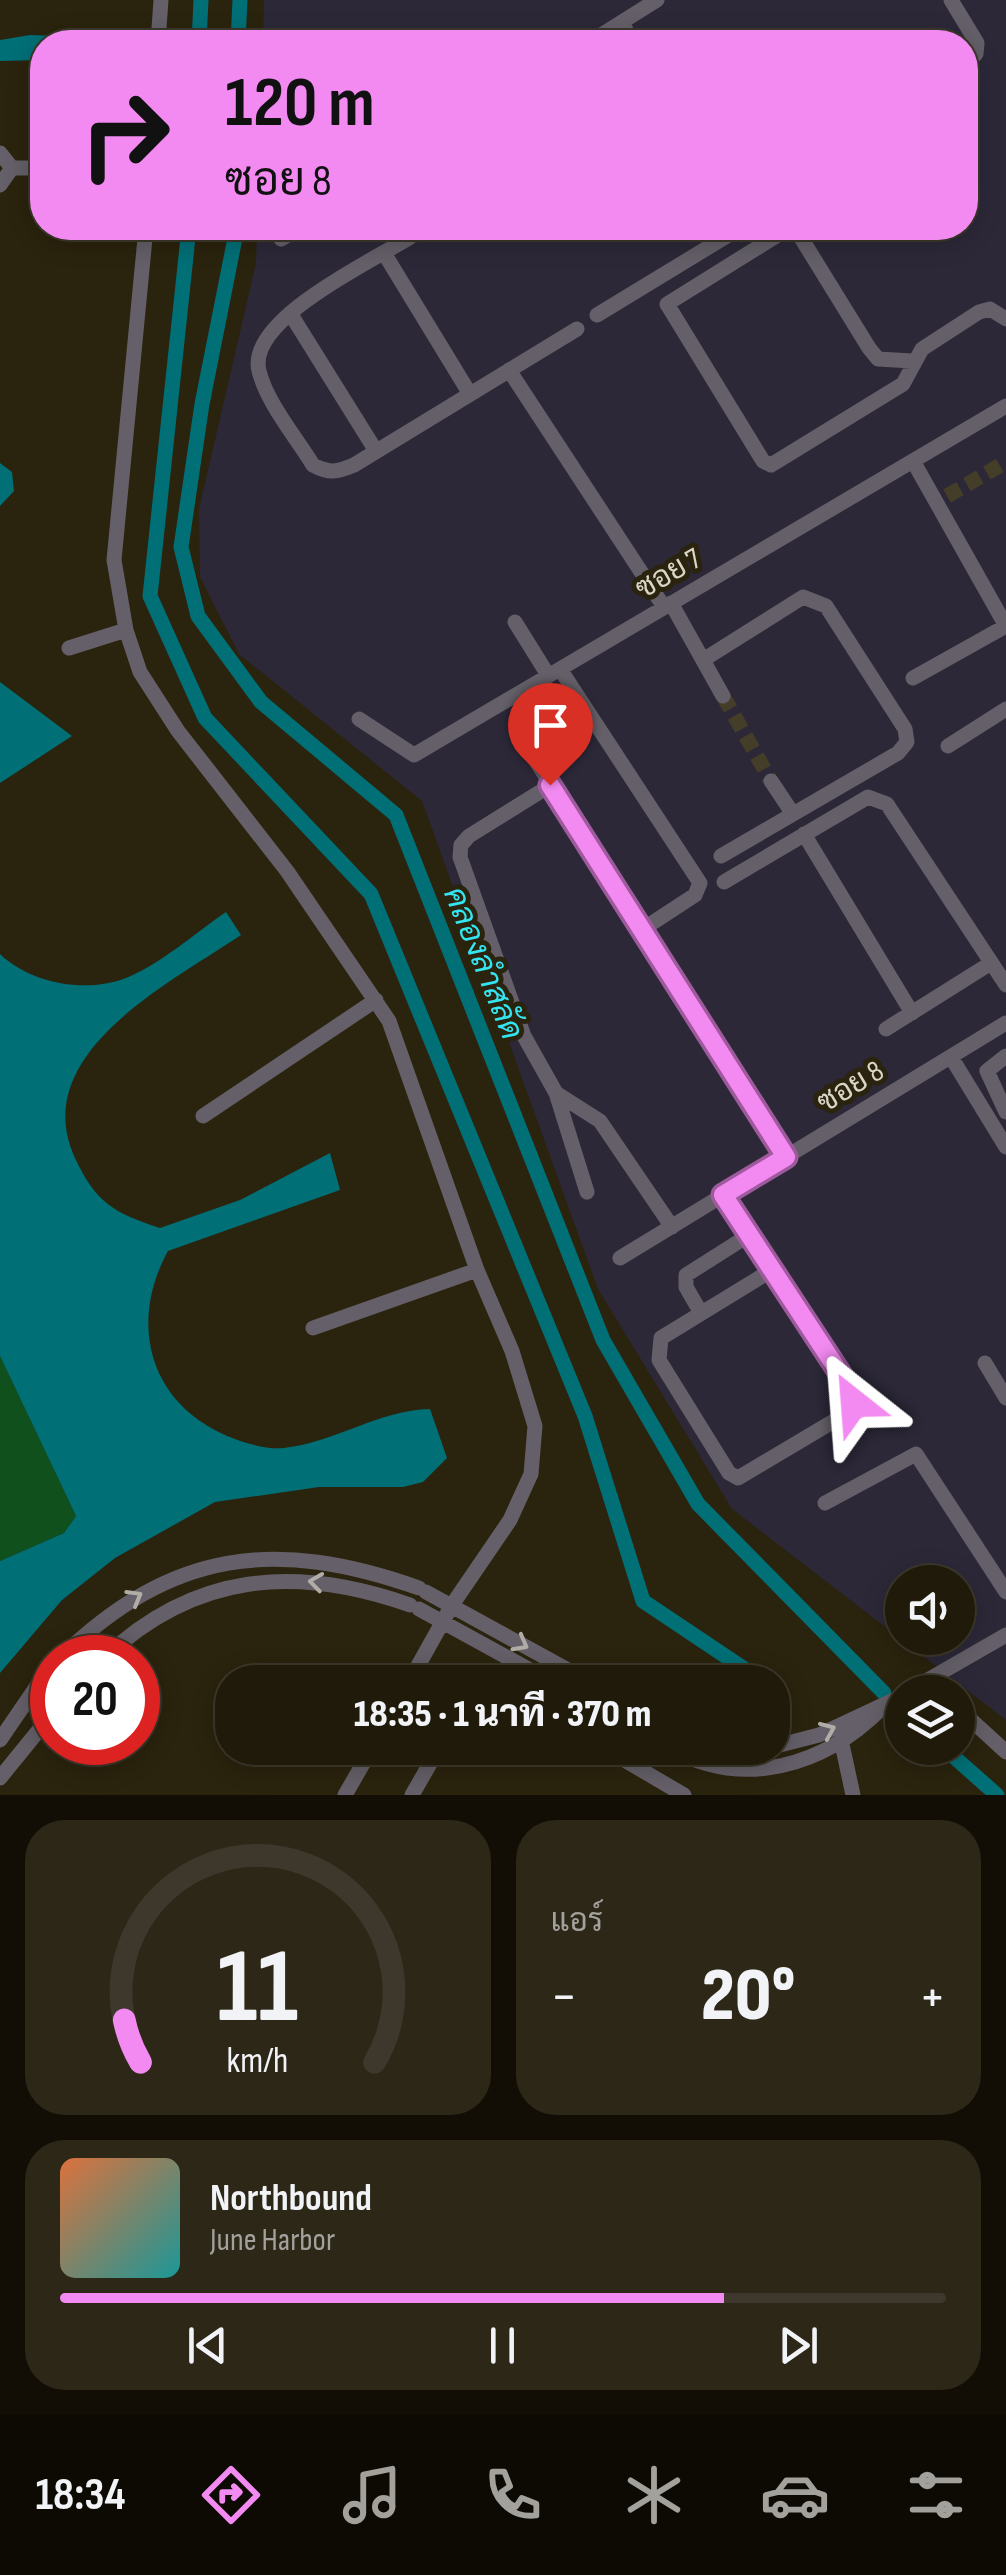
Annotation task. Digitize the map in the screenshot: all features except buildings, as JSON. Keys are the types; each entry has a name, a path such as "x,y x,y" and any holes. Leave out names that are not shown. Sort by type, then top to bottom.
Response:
{"street":[{"path":"159,30 161,0"},
{"path":"609,30 657,0"},
{"path":"950,0 968,30"},
{"path":"622,22 626,30"},
{"path":"0,153 12,168"},
{"path":"12,168 30,168"},
{"path":"0,185 12,168"},
{"path":"145,240 114,560 126,630 140,672 178,730 287,872 376,1000 424,1110 478,1270 512,1351 535,1426 531,1474 510,1520 452,1605 419,1665"},
{"path":"405,240 290,313 273,327 258,354 258,368 313,465 334,473 578,329"},
{"path":"598,316 721,240"},
{"path":"772,240 667,304 764,460 772,465 903,384 922,349 979,312 990,310 1006,319"},
{"path":"800,240 878,359 912,362"},
{"path":"384,253 470,394"},
{"path":"290,313 376,451"},
{"path":"510,370 668,606 723,696"},
{"name":"ซอย 7","path":"359,719 414,755 1006,406"},
{"path":"913,678 1006,626 941,499 914,461"},
{"path":"703,660 803,597 816,598 826,606 905,729 907,742 898,753 721,856"},
{"path":"516,622 580,706 700,883 695,895 640,931"},
{"path":"69,648 126,630"},
{"path":"580,706 531,736 528,743 640,931 786,1157"},
{"path":"948,746 1006,709"},
{"path":"771,781 792,814"},
{"path":"550,785 469,836 461,845 460,857 524,1036 556,1093 587,1192"},
{"path":"724,882 868,796 878,798 887,804 1006,985"},
{"path":"804,834 912,1013"},
{"path":"886,1029 992,963"},
{"path":"203,1116 376,1000"},
{"name":"ซอย 8","path":"620,1258 1006,1024"},
{"path":"951,1056 1006,1146"},
{"path":"1006,1056 987,1071 1006,1112"},
{"path":"556,1093 600,1121 672,1227"},
{"path":"723,1195 845,1381 854,1403 849,1412 738,1478 729,1473 659,1360 656,1348 661,1338 772,1270"},
{"path":"701,1313 686,1287 686,1275 749,1235"},
{"path":"313,1328 478,1270"},
{"path":"985,1363 1006,1398"},
{"path":"825,1503 916,1454 1006,1592"},
{"path":"83,1635 102,1616 156,1585 218,1562 303,1560 369,1570 423,1590 560,1665"},
{"path":"128,1635 177,1605 236,1584 304,1579 373,1592 414,1607 521,1665"},
{"path":"935,1675 1006,1636"},
{"path":"0,1740 30,1696"},
{"path":"790,1742 818,1735 885,1706"},
{"path":"790,1763 842,1744 882,1708"},
{"path":"975,1724 1006,1752"},
{"path":"0,1778 30,1741"},
{"path":"842,1744 854,1795"},
{"path":"345,1795 362,1765"},
{"path":"412,1795 429,1765"},
{"path":"633,1765 684,1795"},
{"path":"738,1765 774,1765"}],"shaded area":[{"path":"264,0 1006,0 1006,1720 975,1696 975,1675 948,1675 922,1655 975,1655 975,1565 885,1565 885,1627 732,1509 598,1289 422,801 239,654 200,577 199,509 256,263 257,240 978,240 978,30 263,30"}],"green space":[{"path":"0,1356 76,1516 64,1533 0,1561"}],"water":[{"path":"30,35 30,60 0,61 0,40"},
{"path":"0,463 12,472 14,491 0,506"},
{"path":"0,682 72,736 0,783"},
{"path":"226,912 241,935 145,999 88,1054 71,1086 65,1121 75,1158 91,1186 118,1211 160,1228 240,1200 330,1153 340,1190 168,1251 156,1278 149,1331 153,1357 163,1381 178,1402 199,1420 225,1435 262,1447 303,1445 393,1415 430,1409 447,1458 423,1482 403,1487 319,1487 215,1502 115,1558 62,1600 0,1673 0,1561 64,1533 76,1516 0,1356 0,954 42,979 93,985 126,978 178,948"}],"waterway":[{"path":"200,30 201,0"},
{"name":"คลองลำสลัด","path":"239,30 240,0"},
{"path":"188,240 150,596 205,718 371,894 585,1416 643,1601 739,1665"},
{"name":"คลองลำสลัด","path":"235,240 202,404 181,547 198,616 261,702 396,815 603,1340 698,1504 884,1693"},
{"name":"คลองลำสลัด","path":"963,1765 997,1795"}],"tunnel":[{"path":"947,496 1006,462"},
{"path":"723,696 771,781"}],"route":[{"path":"550,785 786,1157 723,1195 845,1381 854,1403"}]}
